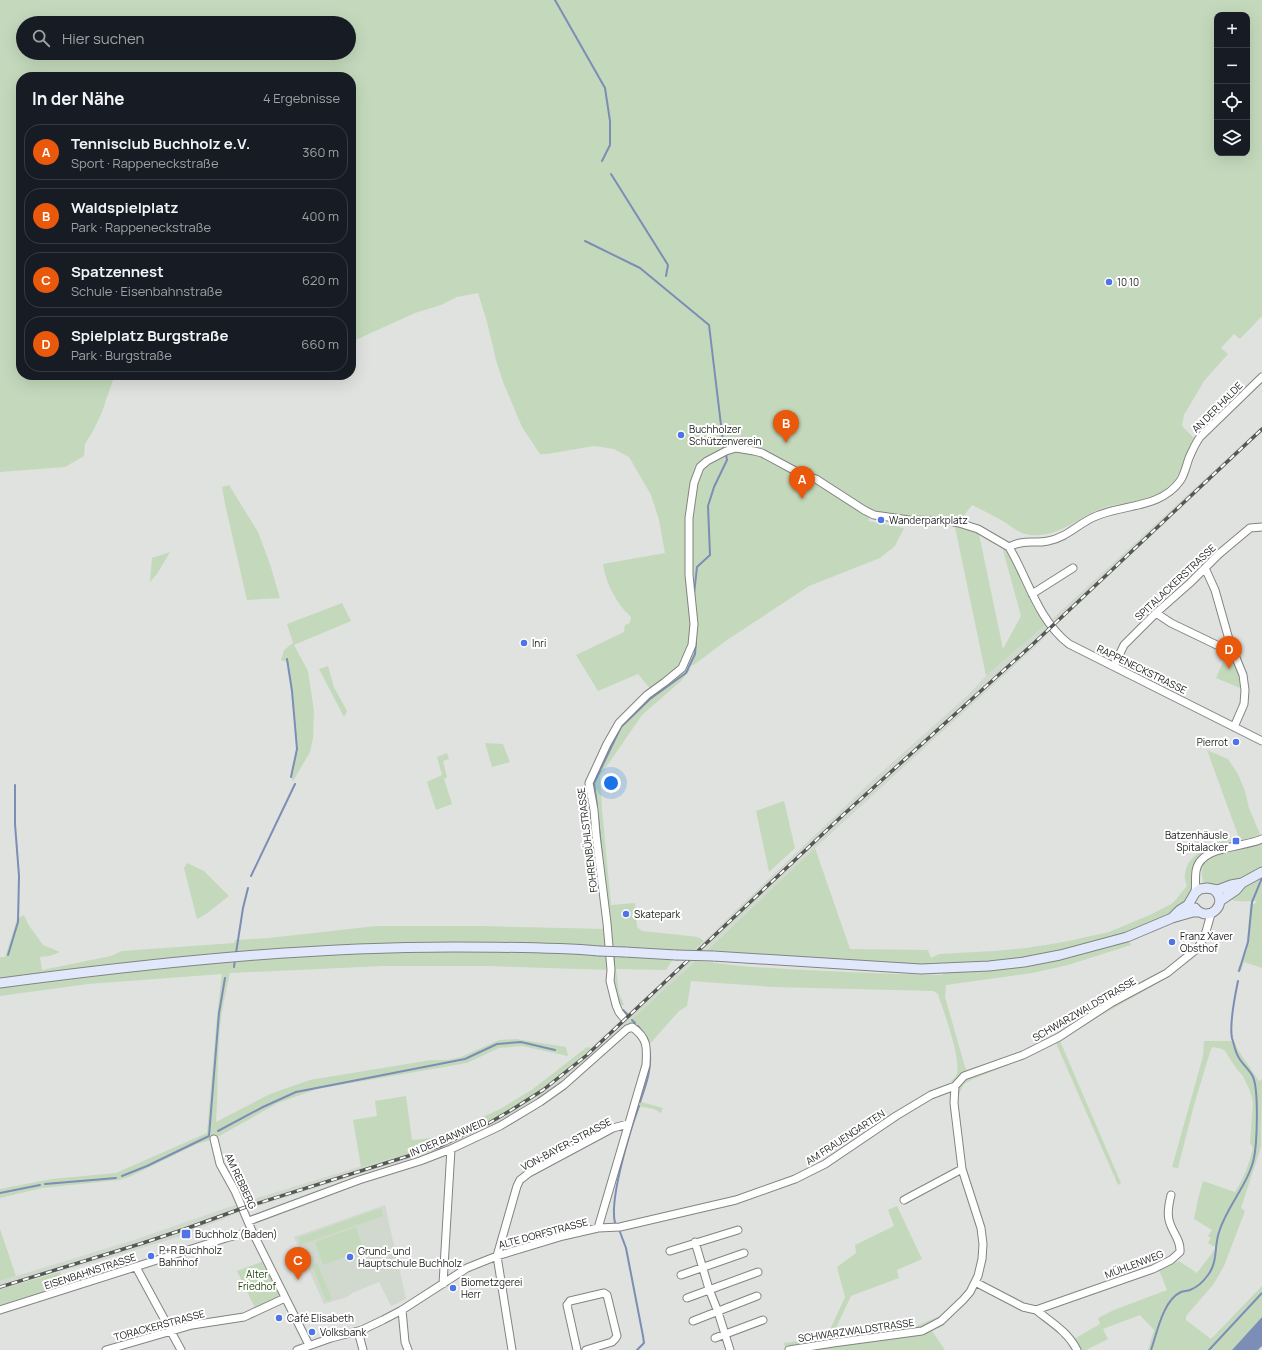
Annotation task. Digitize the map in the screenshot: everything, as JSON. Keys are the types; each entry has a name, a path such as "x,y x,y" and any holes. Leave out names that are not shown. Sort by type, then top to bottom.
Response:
{"main road":[{"path":"1172,918 1188,905 1194,895 1209,888 1218,890 1242,883 1260,873"},
{"path":"0,983 127,966 221,957 335,949 412,947 569,949 921,969 989,966 1060,956 1127,936 1172,918 1193,912 1203,913 1217,909 1220,901 1236,890 1242,883"},
{"path":"1209,888 1218,896 1220,901"},
{"path":"1194,895 1193,906 1203,913"}],"street":[{"name":"AN DER HALDE","path":"1009,547 1016,543 1025,541 1048,541 1065,535 1092,518 1106,512 1142,505 1156,500 1168,493 1180,482 1194,446 1200,437 1262,377"},
{"name":"FOHRENBÜHLSTRASSE","path":"623,1017 616,1005 610,981 611,970 607,923 594,810 589,784 607,744 619,723 647,694 682,668 692,645 694,624 689,575 689,518 694,483 700,467 707,461 725,451 736,448 762,453 787,467 816,479 874,515 909,520 949,521 959,523 978,530 1009,547"},
{"name":"SPITALACKERSTRASSE","path":"1114,666 1124,645 1156,613 1219,554 1250,528 1262,527"},
{"name":"RAPPENECKSTRASSE","path":"1009,547 1032,594 1045,616 1062,638 1077,648 1262,741"},
{"path":"1032,594 1073,568"},
{"path":"1205,568 1215,590 1230,643 1243,675 1245,690 1244,704 1234,727"},
{"path":"1156,613 1171,623 1223,648 1227,647 1230,643"},
{"path":"1194,895 1196,871 1204,858 1220,849 1244,845 1262,839"},
{"path":"1196,879 1209,888"},
{"name":"SCHWARZWALDSTRASSE","path":"789,1350 922,1331 941,1321 963,1300 970,1292 978,1276 982,1259 983,1244 981,1228 962,1169 954,1103 955,1086 964,1076 1023,1055 1059,1037 1111,1003 1168,973 1198,948 1202,942 1207,928 1203,913"},
{"name":"IN DER BANNWEID","path":"249,1221 359,1180 420,1161 451,1149 500,1126 540,1102 564,1085 627,1029 632,1027 638,1031 644,1039 647,1049 646,1065 628,1124"},
{"name":"AM FRAUENGARTEN","path":"649,1219 736,1200 795,1179 824,1164 896,1116 925,1099 955,1086"},
{"path":"598,1228 628,1124"},
{"name":"VON-BAYER-STRASSE","path":"512,1350 497,1256 520,1180 529,1173 613,1128 628,1124"},
{"name":"AM REBBERG","path":"214,1139 220,1164 235,1191 252,1231"},
{"path":"444,1284 451,1149"},
{"path":"904,1200 962,1169"},
{"name":"MÜHLENWEG","path":"1036,1310 1153,1269 1171,1260 1180,1252 1180,1244 1169,1220 1168,1211 1171,1195"},
{"name":"ALTE DORFSTRASSE","path":"297,1350 309,1345 358,1331 402,1310 467,1268 497,1256 528,1246 598,1228 618,1227 649,1219"},
{"path":"670,1251 695,1242 738,1230"},
{"path":"252,1231 309,1345"},
{"name":"EISENBAHNSTRASSE","path":"0,1310 252,1231"},
{"path":"695,1242 730,1350"},
{"path":"681,1275 702,1266 744,1253"},
{"path":"136,1268 181,1350"},
{"path":"687,1298 758,1272"},
{"path":"975,1282 1023,1307 1036,1310 1061,1330 1069,1338 1077,1350"},
{"path":"577,1350 567,1305 570,1301 604,1293 607,1294 617,1336 612,1342 586,1350"},
{"path":"693,1321 757,1296"},
{"name":"TORACKERSTRASSE","path":"106,1350 192,1325 244,1317 285,1298"},
{"path":"402,1310 405,1342 408,1350"},
{"path":"715,1338 763,1320"},
{"path":"358,1331 363,1350"}],"shaded area":[{"path":"1262,426 1262,432 1053,628 1035,647 815,848 603,1047 563,1082 539,1099 499,1123 450,1146 248,1209 178,1237 95,1262 0,1287 0,1281 134,1240 241,1203 440,1142 480,1125 522,1101 582,1056 674,971 875,778 967,696 986,676 1049,622"},
{"name":"Grund- und Hauptschule Buchholz","path":"385,1205 406,1299 391,1306 379,1282 354,1292 347,1297 324,1304 294,1237"}],"green space":[{"path":"0,0 1262,0 1262,316 1240,339 1234,334 1221,348 1228,354 1204,381 1184,415 1182,426 1194,438 1178,474 1169,486 1150,499 1106,507 1061,530 1051,533 1031,535 1022,533 972,505 959,522 978,529 1003,649 1021,616 1001,543 1009,547 1049,622 986,676 954,522 876,512 865,509 817,477 761,455 787,470 828,488 871,515 868,521 904,528 895,546 880,558 809,586 727,640 695,664 687,668 683,668 686,670 691,669 681,681 642,715 600,776 611,905 635,903 637,927 642,931 698,937 704,941 694,951 679,950 666,970 616,969 619,993 624,1005 617,1006 611,970 488,966 383,966 230,973 223,1006 220,1031 216,1122 270,1094 310,1080 431,1060 447,1060 461,1057 499,1040 516,1039 566,1047 568,1056 522,1046 499,1048 467,1063 317,1089 278,1103 214,1139 197,1144 129,1177 119,1180 42,1188 0,1198 0,1189 52,1179 116,1173 207,1133 222,974 88,984 0,996 0,957 5,957 17,919 24,915 28,924 43,945 60,952 50,956 40,957 42,970 111,956 122,951 234,943 235,940 269,938 376,926 481,926 607,929 590,783 619,723 652,691 638,674 598,691 576,655 624,632 625,625 630,623 631,617 612,593 603,564 665,553 659,520 651,495 629,457 614,449 594,446 540,454 522,427 503,382 478,293 457,297 441,305 415,313 356,340 356,72 16,72 16,380 113,380 102,412 85,444 84,456 65,467 0,472"},
{"path":"229,485 258,532 270,564 280,598 247,600 222,487"},
{"path":"170,552 157,574 150,582 152,558"},
{"path":"342,603 351,621 294,645 308,671 314,711 313,738 310,752 293,781 291,777 297,749 292,691 287,662 281,660 284,650 293,643 287,624"},
{"path":"1226,655 1234,661 1238,669 1240,688 1216,678"},
{"path":"328,666 334,687 347,711 344,717 319,669"},
{"path":"485,743 503,744 510,762 492,767"},
{"path":"1207,750 1228,759 1238,774 1245,791 1249,808 1260,834 1252,838 1227,842 1201,854 1194,863 1191,872 1191,892 1184,905 1127,937 1131,945 1068,965 1032,973 946,985 945,997 967,1070 1029,1049 1150,980 1153,986 1098,1017 1060,1041 1121,1183 1118,1185 1056,1043 1006,1066 973,1079 964,1084 959,1094 950,1082 956,1076 957,1060 955,1048 938,994 933,991 774,987 691,981 687,1006 679,1011 648,1046 637,1027 628,1023 695,961 800,970 943,975 941,965 777,958 706,951 815,848 850,949 928,950 931,958 939,954 1026,948 1064,942 1109,932 1152,914 1173,903 1187,886 1185,876 1187,866 1198,853 1214,844 1239,838"},
{"path":"447,753 449,759 443,761 447,777 444,779 452,804 436,810 427,782 442,775 437,757"},
{"path":"784,801 795,848 769,872 756,811"},
{"path":"1262,845 1262,968 1244,962 1241,971 1237,971 1245,953 1250,905 1257,901 1231,900 1223,893 1220,887 1204,884 1202,872 1204,863 1211,857 1230,850"},
{"path":"187,863 204,871 229,896 197,919 184,868"},
{"path":"1204,1041 1234,1041 1238,1050 1259,1081 1262,1079 1261,1147 1241,1208 1245,1211 1224,1266 1213,1285 1186,1316 1186,1320 1211,1339 1262,1286 1262,1317 1232,1350 1148,1350 1154,1330 1140,1315 1103,1329 1108,1339 1086,1350 1080,1350 1074,1339 1100,1324 1098,1318 1114,1310 1167,1290 1159,1270 1179,1261 1197,1273 1215,1249 1215,1247 1208,1243 1211,1238 1208,1236 1212,1230 1194,1219 1198,1199 1203,1181 1235,1192 1238,1187 1246,1171 1253,1148 1250,1143 1253,1102 1243,1076 1225,1051 1213,1047 1211,1049 1194,1105 1178,1168 1172,1167 1203,1056"},
{"path":"587,1047 591,1048 557,1077 520,1103 481,1125 439,1143 361,1167 353,1120 377,1116 375,1101 406,1096 412,1140 440,1137 500,1109 533,1089"},
{"path":"638,1101 663,1108 661,1113 654,1109 637,1106"},
{"path":"897,1206 922,1259 897,1270 899,1278 851,1296 834,1332 837,1338 841,1338 915,1327 939,1316 945,1325 932,1331 945,1350 785,1350 784,1343 822,1338 829,1332 845,1297 837,1267 856,1253 855,1245 894,1226 888,1210"},
{"path":"381,1208 383,1216 300,1245 298,1238"},
{"path":"356,1227 364,1250 323,1265 315,1242"},
{"path":"0,1229 16,1276 0,1281"},
{"name":"Alter Friedhof","path":"264,1261 280,1296 255,1308 237,1271"},
{"path":"317,1263 332,1299 326,1301 312,1265"},
{"path":"60,1272 66,1289 0,1310 0,1289"}],"water":[{"path":"1262,1317 1262,1346 1258,1350 1232,1350"}],"waterway":[{"path":"555,0 605,88 610,121 610,145 602,161"},
{"path":"611,174 668,265 666,276"},
{"path":"585,241 640,268 709,325 724,450"},
{"path":"694,594 697,567 710,555 708,506 714,487 727,460 726,454"},
{"path":"597,806 594,783 621,727 650,699 686,673 695,654 696,642"},
{"path":"287,659 292,691 297,749 291,777"},
{"path":"251,876 295,784"},
{"path":"8,955 18,922 19,876 15,824 15,785"},
{"path":"598,817 602,857"},
{"path":"1239,971 1248,942 1252,902 1262,878"},
{"path":"236,953 243,908 248,888"},
{"path":"613,954 614,966"},
{"path":"234,967 235,960"},
{"path":"209,1136 219,1013 225,978"},
{"path":"1151,1350 1165,1309 1170,1302 1181,1292 1198,1286 1211,1270 1215,1260 1219,1232 1227,1213 1247,1177 1254,1158 1257,1117 1255,1084 1252,1074 1236,1053 1231,1032 1238,981"},
{"path":"623,1010 627,1014"},
{"path":"632,1020 635,1023"},
{"path":"638,1026 647,1038 648,1042"},
{"path":"218,1131 263,1107 296,1092 465,1059 497,1044 521,1042 555,1050"},
{"path":"640,1102 647,1082 650,1062 649,1048"},
{"path":"615,1223 615,1198 621,1165 639,1106"},
{"path":"122,1176 147,1166 209,1136"},
{"path":"45,1184 116,1178"},
{"path":"0,1193 40,1185"},
{"path":"620,1232 626,1248 643,1336 644,1343 637,1350"},
{"path":"1209,1350 1262,1293"}],"railway":[{"path":"0,1287 143,1243 243,1208 440,1146 489,1123 543,1090 587,1055 843,815 1033,644 1262,429"}],"place":[{"name":"10 10","path":"1109,282"},
{"name":"Buchholzer Schützenverein","path":"681,435"},
{"name":"Waldspielplatz","path":"786,443"},
{"name":"Tennisclub Buchholz e.V.","path":"802,499"},
{"name":"Wanderparkplatz","path":"881,520"},
{"name":"Inri","path":"524,643"},
{"name":"Spielplatz Burgstraße","path":"1229,669"},
{"name":"Pierrot","path":"1236,742"},
{"name":"Batzenhäusle Spitalacker","path":"1236,841"},
{"name":"Skatepark","path":"626,914"},
{"name":"Franz Xaver Obsthof","path":"1172,942"},
{"name":"Buchholz (Baden)","path":"186,1234"},
{"name":"P+R Buchholz Bahnhof","path":"151,1256"},
{"name":"Grund- und Hauptschule Buchholz","path":"350,1257"},
{"name":"Spatzennest","path":"298,1280"},
{"name":"Biometzgerei Herr","path":"453,1288"},
{"name":"Café Elisabeth","path":"279,1318"},
{"name":"Volksbank","path":"312,1332"}]}
